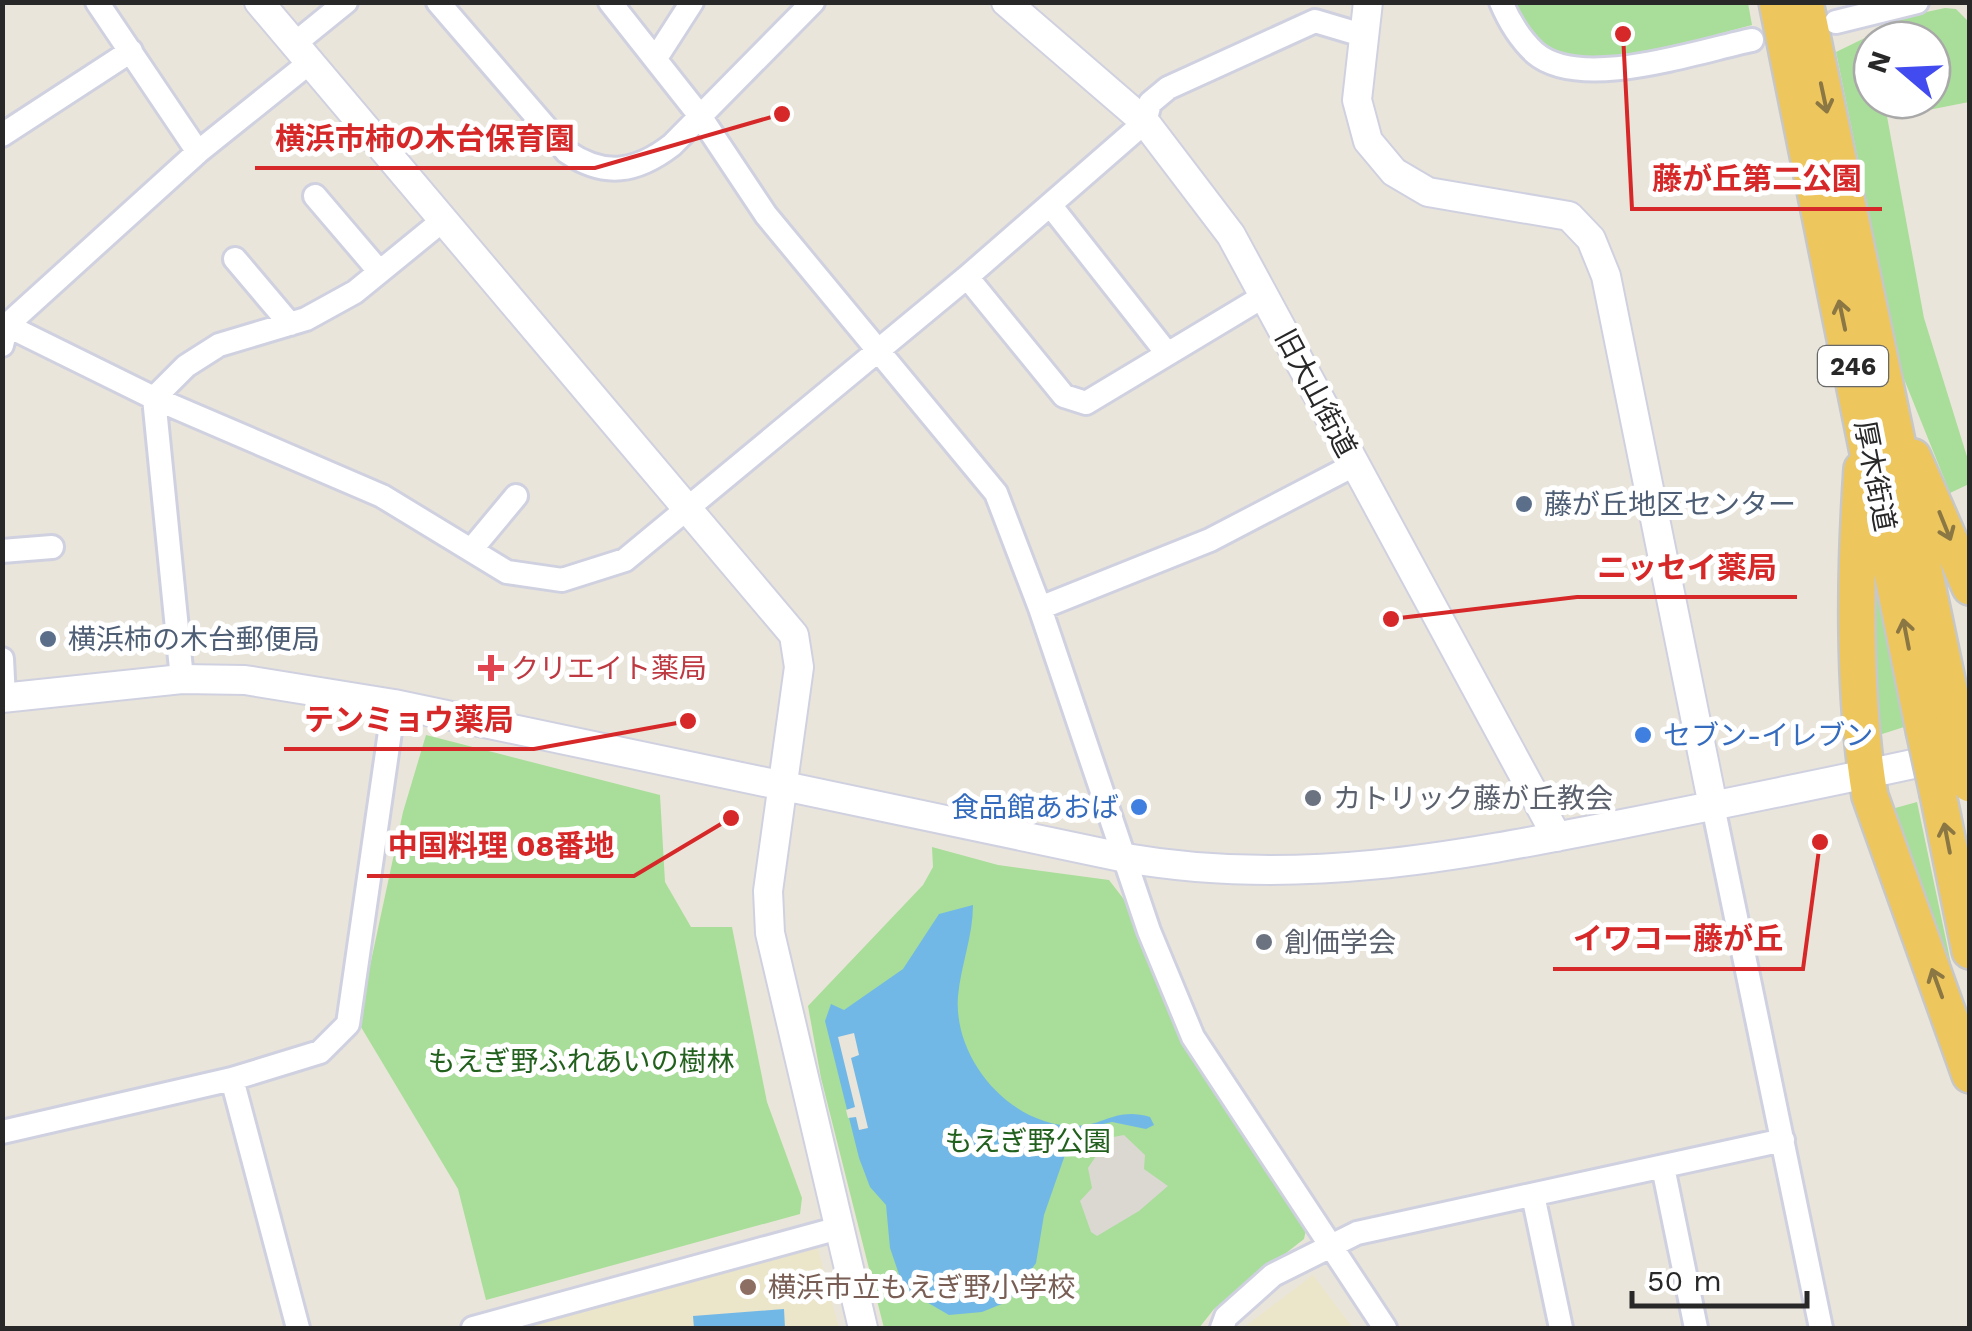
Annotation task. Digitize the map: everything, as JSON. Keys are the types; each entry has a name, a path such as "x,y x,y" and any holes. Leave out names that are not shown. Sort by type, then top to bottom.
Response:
{"highway":[{"name":"厚木街道","path":"1777,2 1950,735 1970,950"},
{"name":"厚木街道","path":"1805,2 1876,416"},
{"path":"1876,416 1942,516 1970,588"},
{"path":"1876,416 1858,517 1866,774 1870,796 1970,1075"}],"street":[{"path":"97,2 198,152"},
{"path":"259,2 794,635 799,667 768,890 770,933 864,1328"},
{"path":"346,2 301,54 4,331 382,496 507,572 562,580 625,560 1051,206 1145,122 1150,103 1168,88 1315,21 1362,34"},
{"path":"438,2 567,152 587,166 608,170 648,163 813,2"},
{"path":"610,2 700,116 766,214 996,493 1040,608 1148,931 1193,1038 1384,1328"},
{"path":"656,58 692,2"},
{"name":"旧大山街道","path":"1006,2 1145,122 1230,234 1556,837"},
{"path":"1368,2 1357,100 1368,140 1394,172 1428,192 1569,216 1591,239 1606,276 1820,1328"},
{"path":"1500,2 1512,25 1537,55 1572,69 1608,70 1752,40"},
{"path":"1836,22 1917,2"},
{"path":"2,135 131,51"},
{"path":"314,196 379,272"},
{"path":"1051,206 1166,352"},
{"path":"154,398 186,366 219,345 290,324 332,306 442,221"},
{"path":"236,259 290,324"},
{"path":"967,277 1064,396 1086,403 1264,296"},
{"path":"154,398 182,679"},
{"path":"1040,608 1210,540 1354,465"},
{"path":"471,550 516,496"},
{"path":"2,551 52,547"},
{"path":"2,660 3,698 182,679 245,680 394,704 1190,869 1308,873 1461,856 1866,774 1950,735"},
{"path":"2,1132 232,1079 320,1052 348,1024 394,704"},
{"path":"232,1079 298,1328"},
{"path":"1222,1328 1226,1317 1272,1276 1357,1233 1783,1140"},
{"path":"1664,1168 1696,1328"},
{"path":"1533,1195 1561,1328"},
{"path":"474,1328 839,1228"}],"shaded area":[{"path":"1124,1135 1145,1155 1144,1169 1168,1186 1139,1211 1097,1236 1091,1232 1080,1201 1092,1188 1088,1168 1108,1138"},
{"name":"横浜市立もえぎ野小学校","path":"817,1245 839,1328 520,1328"},
{"path":"1313,1275 1353,1328 1243,1328"}],"green space":[{"path":"1509,3 1748,3 1752,25 1653,52 1585,58 1555,50 1529,33"},
{"path":"1945,8 1956,9 1969,22 1969,102 1952,105 1952,20 1889,20"},
{"path":"1852,44 1852,120 1888,120 1924,318 1969,463 1969,484 1950,493 1902,374 1836,52"},
{"path":"1870,557 1904,727 1876,736"},
{"name":"もえぎ野ふれあいの樹林","path":"426,735 660,795 665,882 691,927 732,927 767,1102 802,1198 800,1214 486,1300 458,1189 358,1022 403,812"},
{"path":"1917,802 1966,1035 1888,810"},
{"name":"もえぎ野公園","path":"932,847 998,865 1109,880 1126,902 1185,1048 1307,1225 1304,1239 1214,1309 1199,1328 884,1328 821,1078 808,1006 923,885 933,867"}],"water":[{"path":"973,905 958,996 959,1020 965,1043 990,1085 1029,1115 1051,1123 1085,1125 1128,1114 1150,1117 1154,1125 1146,1129 1112,1122 1094,1126 1066,1152 1044,1215 1036,1263 1009,1301 982,1312 949,1315 904,1289 890,1248 886,1205 870,1187 859,1158 825,1021 831,1004 844,1010 903,969 939,914"},
{"path":"784,1309 785,1328 694,1328 693,1316"}],"pier":[{"path":"854,1033 859,1055 851,1058 868,1128 859,1130 856,1117 848,1118 846,1110 855,1107 838,1037"}],"place":[{"name":"藤が丘第二公園","path":"1623,34"},
{"name":"横浜市柿の木台保育園","path":"782,114"},
{"name":"藤が丘地区センター","path":"1524,504"},
{"name":"ニッセイ薬局","path":"1391,619"},
{"name":"横浜柿の木台郵便局","path":"48,639"},
{"name":"クリエイト薬局","path":"491,668"},
{"name":"テンミョウ薬局","path":"688,721"},
{"name":"セブン-イレブン","path":"1643,735"},
{"name":"カトリック藤が丘教会","path":"1313,798"},
{"name":"食品館あおば","path":"1139,807"},
{"name":"中国料理 08番地","path":"731,818"},
{"name":"イワコー藤が丘","path":"1820,842"},
{"name":"創価学会","path":"1264,942"},
{"name":"横浜市立もえぎ野小学校","path":"748,1287"}]}
